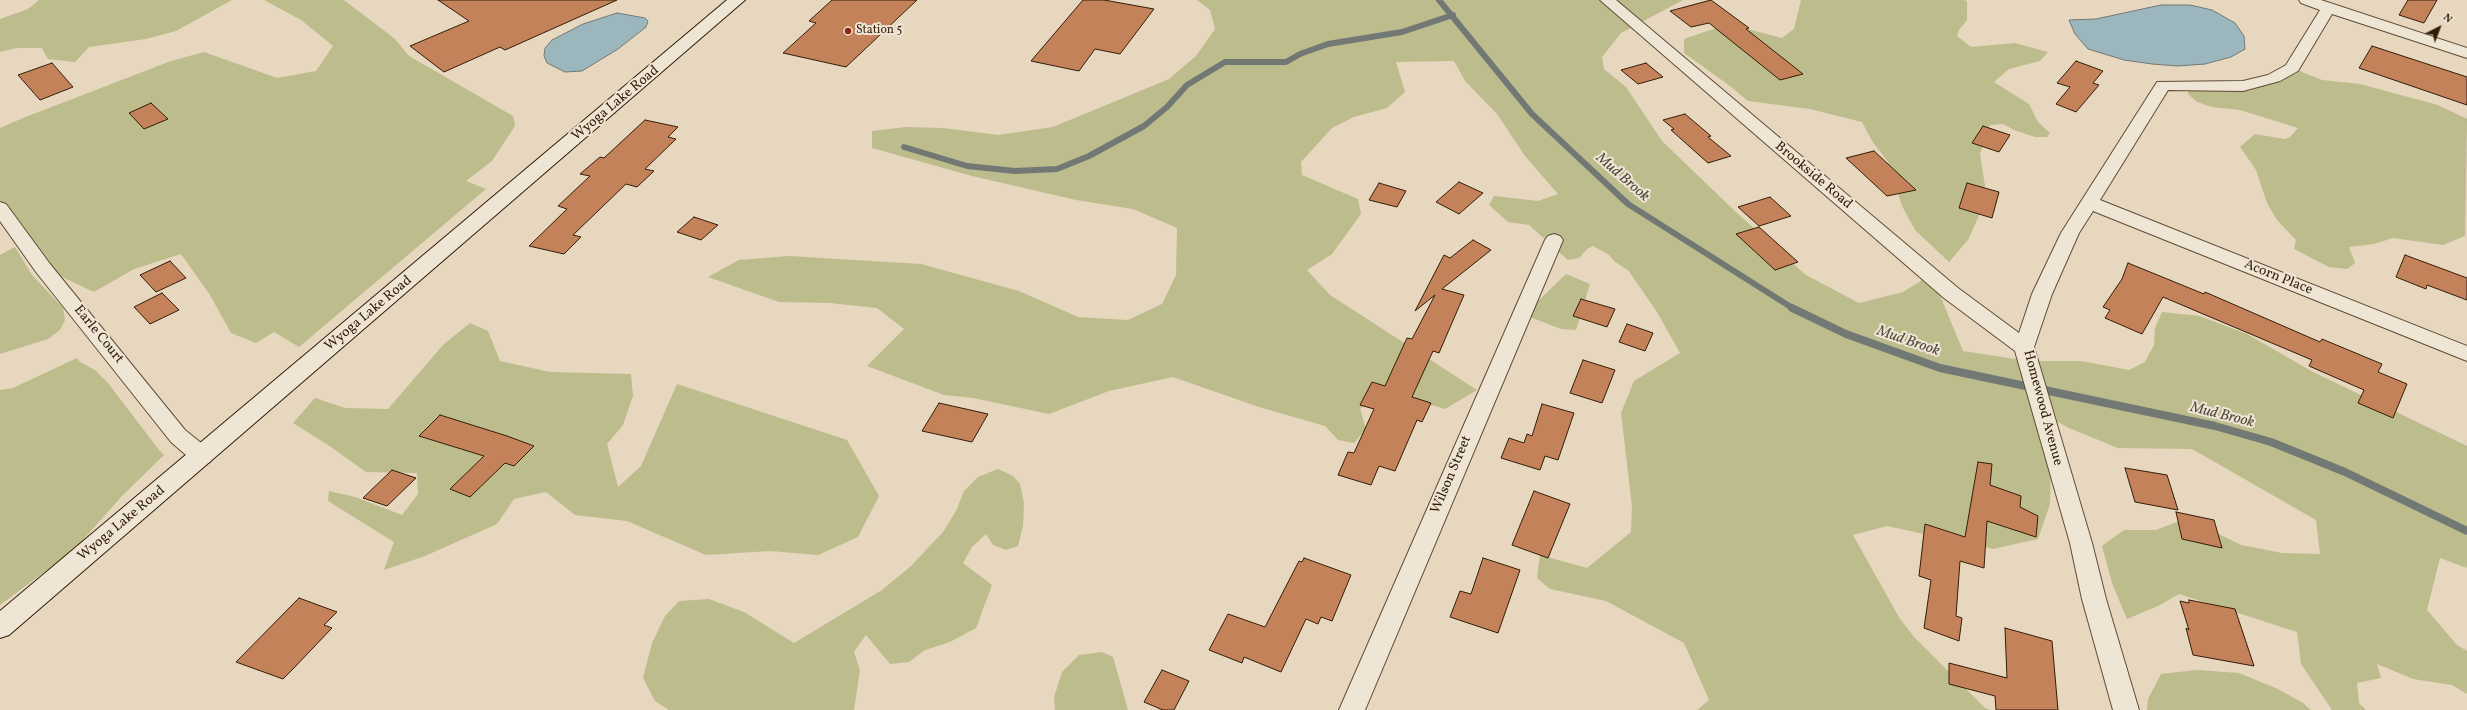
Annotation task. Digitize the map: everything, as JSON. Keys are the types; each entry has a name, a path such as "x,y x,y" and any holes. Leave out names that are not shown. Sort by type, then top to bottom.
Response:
{"street":[{"name":"Wyoga Lake Road","path":"0,627 737,0"},
{"name":"Brookside Road","path":"1608,0 1951,293 2026,354"},
{"path":"2306,0 2467,52"},
{"name":"Homewood Avenue","path":"2126,710 2094,599 2081,542 2042,413 2026,354 2042,294 2070,233 2088,202 2163,85 2243,86 2274,78 2292,68 2329,7"},
{"name":"Acorn Place","path":"2088,202 2467,354"},
{"name":"Earle Court","path":"0,208 44,268 178,436 202,456"},
{"name":"Wilson Street","path":"1352,710 1554,240"}],"shaded area":[{"path":"39,0 232,0 176,31 146,39 89,47 75,62 48,59 42,48 17,48 0,52 0,19 28,9"},
{"path":"264,0 344,0 395,39 409,56 513,116 515,126 492,161 466,181 486,189 299,347 274,332 256,343 231,333 210,295 181,254 134,269 94,292 43,268 0,210 0,128 171,61 204,52 277,78 316,71 333,46 301,20"},
{"path":"1197,0 1683,0 1621,33 1602,57 1604,69 1626,87 1662,141 1738,214 1806,275 1859,303 1903,292 1922,280 1939,293 1963,351 2028,361 2081,361 2129,370 2145,362 2154,345 2155,328 2162,312 2199,316 2247,334 2313,372 2467,446 2467,568 2440,558 2427,610 2457,645 2467,651 2467,694 2452,685 2413,679 2377,664 2381,678 2357,683 2359,703 2366,710 2332,710 2301,664 2297,632 2179,594 2158,606 2127,619 2112,583 2102,546 2124,530 2156,530 2187,518 2241,545 2282,553 2320,554 2316,520 2192,449 2118,448 2069,428 2042,413 2051,465 2050,504 2038,539 1993,549 1887,526 1853,535 1900,619 1915,638 1985,708 1991,710 1697,710 1709,700 1684,643 1606,601 1550,589 1537,578 1540,555 1587,568 1631,532 1632,507 1621,413 1634,381 1680,353 1657,312 1628,270 1615,262 1609,255 1593,246 1587,249 1579,258 1568,260 1529,225 1508,222 1489,205 1494,196 1538,201 1558,194 1525,156 1497,114 1465,81 1454,61 1396,62 1405,92 1387,108 1354,117 1332,128 1301,162 1302,175 1358,199 1361,214 1332,254 1307,270 1330,295 1477,390 1445,409 1394,394 1360,408 1366,429 1354,443 1338,440 1325,426 1259,407 1173,377 1109,391 1049,414 973,398 944,395 867,366 904,329 877,308 830,303 779,302 708,277 739,260 789,256 921,264 1019,291 1078,317 1128,320 1162,304 1176,275 1177,228 1133,209 1076,200 972,176 872,148 872,131 906,127 943,128 998,135 1053,127 1169,79 1196,56 1215,29 1210,10"},
{"path":"1801,0 1963,0 1967,1 1967,20 1959,30 1957,36 1971,47 2015,43 2048,52 2040,61 2009,69 1994,82 2029,104 2038,122 2050,133 2047,137 2035,137 2014,130 2003,124 1990,125 1980,154 1985,186 1981,211 1968,240 1949,262 1915,230 1902,206 1888,162 1872,141 1862,122 1810,109 1748,101 1684,53 1684,39 1716,28 1747,29 1782,38 1794,29"},
{"path":"2292,68 2322,80 2360,84 2438,105 2467,119 2465,236 2443,245 2393,238 2374,244 2349,247 2355,263 2347,269 2329,267 2294,249 2296,240 2277,220 2267,203 2256,170 2240,147 2255,134 2285,139 2290,137 2298,128 2240,110 2212,107 2197,102 2188,94 2189,85 2243,86"},
{"path":"15,247 32,275 63,308 65,320 60,330 48,339 0,354 0,255"},
{"path":"1566,274 1590,284 1576,330 1561,329 1530,317 1535,304"},
{"path":"470,323 488,331 500,361 550,372 631,374 633,396 623,425 607,444 618,487 641,466 677,384 847,440 879,496 858,537 818,555 770,551 706,555 627,521 575,515 546,492 514,499 497,524 425,556 384,570 394,542 328,501 329,491 355,497 402,515 418,494 417,473 366,472 328,445 293,423 315,398 345,408 388,409 443,345"},
{"path":"77,358 80,362 95,370 108,383 164,455 122,496 75,549 0,605 0,390 13,388"},
{"path":"998,469 1013,476 1020,484 1024,503 1023,526 1018,546 1006,550 993,545 986,534 972,547 963,563 992,585 976,628 950,642 925,650 909,662 890,664 866,635 854,652 860,670 854,710 669,710 655,701 643,678 652,643 665,616 679,601 709,599 744,612 794,643 882,590 911,566 943,532 956,511 964,491 978,477"},
{"path":"1102,652 1113,657 1128,710 1055,710 1054,697 1062,672 1079,655"},
{"path":"2197,670 2239,673 2278,689 2303,703 2311,710 2147,710 2148,699 2161,674"}],"water":[{"path":"2161,5 2190,5 2212,10 2235,23 2244,36 2245,49 2231,57 2205,64 2177,66 2124,60 2088,49 2075,34 2069,20 2096,19"},
{"path":"617,13 645,18 648,21 646,27 618,49 582,71 565,72 547,63 544,56 545,48 552,40 583,24"}],"building":[{"path":"438,0 617,0 505,50 500,47 444,72 410,46 469,21"},
{"name":"Station 5","path":"832,0 917,0 846,67 783,53 816,23 809,21"},
{"path":"1083,0 1104,0 1154,9 1120,54 1095,49 1079,71 1031,61"},
{"path":"1711,0 1749,28 1746,29 1803,74 1780,80 1709,23 1691,27 1670,11"},
{"path":"2408,0 2437,0 2424,23 2399,15"},
{"path":"2372,46 2467,77 2467,105 2359,68"},
{"path":"2076,61 2103,71 2093,83 2099,85 2076,112 2056,104 2070,87 2057,83"},
{"path":"52,63 73,87 40,100 18,75"},
{"path":"1646,63 1663,77 1638,84 1621,70"},
{"path":"151,103 168,119 144,129 129,113"},
{"path":"1685,114 1711,136 1708,137 1731,156 1708,163 1671,130 1674,129 1663,120"},
{"path":"645,120 678,127 668,137 676,139 645,169 654,171 637,187 626,184 573,235 581,237 564,254 529,246 567,209 558,206 590,176 580,174 600,157 604,158"},
{"path":"1983,126 2010,135 1999,152 1972,143"},
{"path":"1874,151 1916,190 1887,196 1846,158"},
{"path":"1459,182 1483,193 1459,214 1436,202"},
{"path":"1379,183 1406,191 1397,207 1369,200"},
{"path":"1967,183 1999,192 1992,218 1959,208"},
{"path":"1770,197 1791,216 1759,226 1738,207"},
{"path":"694,217 718,225 701,240 677,232"},
{"path":"1759,227 1798,262 1775,270 1736,234"},
{"path":"1473,240 1491,250 1442,289 1464,295 1439,353 1433,351 1412,397 1431,403 1422,422 1417,420 1395,471 1379,466 1371,485 1338,475 1348,452 1354,453 1374,409 1360,405 1372,382 1385,386 1407,338 1412,339 1435,295 1415,311 1444,255 1450,258"},
{"path":"2405,255 2467,278 2467,300 2427,285 2426,289 2396,277"},
{"path":"170,261 186,278 156,292 140,275"},
{"path":"2128,263 2204,294 2205,292 2320,342 2322,339 2382,364 2378,372 2407,384 2393,418 2358,403 2364,390 2309,366 2312,360 2163,297 2142,334 2105,318 2110,310 2103,307 2122,279"},
{"path":"162,293 179,310 150,324 134,307"},
{"path":"1581,299 1615,309 1607,327 1573,316"},
{"path":"1627,324 1653,333 1645,351 1619,342"},
{"path":"1583,360 1615,370 1602,403 1570,393"},
{"path":"939,403 988,414 972,442 922,431"},
{"path":"1542,404 1574,413 1558,460 1545,456 1540,470 1501,458 1509,438 1524,443 1527,434 1532,436"},
{"path":"440,415 534,446 514,466 505,463 470,497 450,489 484,456 419,436"},
{"path":"1978,462 1992,464 1990,485 2021,496 2020,507 2038,516 2036,537 1987,521 1984,568 1960,561 1956,616 1962,618 1959,641 1924,628 1931,580 1919,576 1925,524 1965,537"},
{"path":"2125,468 2167,475 2178,510 2135,502"},
{"path":"392,470 416,478 387,506 363,498"},
{"path":"1534,491 1570,504 1548,558 1512,545"},
{"path":"2176,512 2214,520 2222,548 2182,539"},
{"path":"1304,558 1351,575 1332,621 1321,617 1318,624 1306,619 1281,672 1244,657 1242,663 1209,650 1228,614 1265,627 1299,561 1302,562"},
{"path":"1483,558 1520,570 1498,633 1450,617 1460,591 1471,594"},
{"path":"299,598 337,612 324,625 332,628 292,670 283,679 236,662"},
{"path":"2189,600 2235,609 2254,666 2193,655 2186,628 2189,630 2180,601 2189,603"},
{"path":"2005,628 2052,641 2058,710 1996,710 1995,696 1949,684 1949,663 2007,678"},
{"path":"1162,670 1189,681 1174,710 1163,710 1144,702"}],"waterway":[{"name":"Mud Brook","path":"1439,0 1452,15"},
{"path":"904,147 967,166 1015,171 1057,169 1089,156 1144,126 1167,107 1187,85 1225,62 1286,62 1300,54 1328,44 1402,32 1452,15"},
{"name":"Mud Brook","path":"1452,15 1532,114 1628,204 1794,309"},
{"name":"Mud Brook","path":"1794,309 1846,334 1940,368 2215,426 2271,442 2345,472 2467,531"}],"place":[{"name":"Station 5","path":"848,31"}]}
